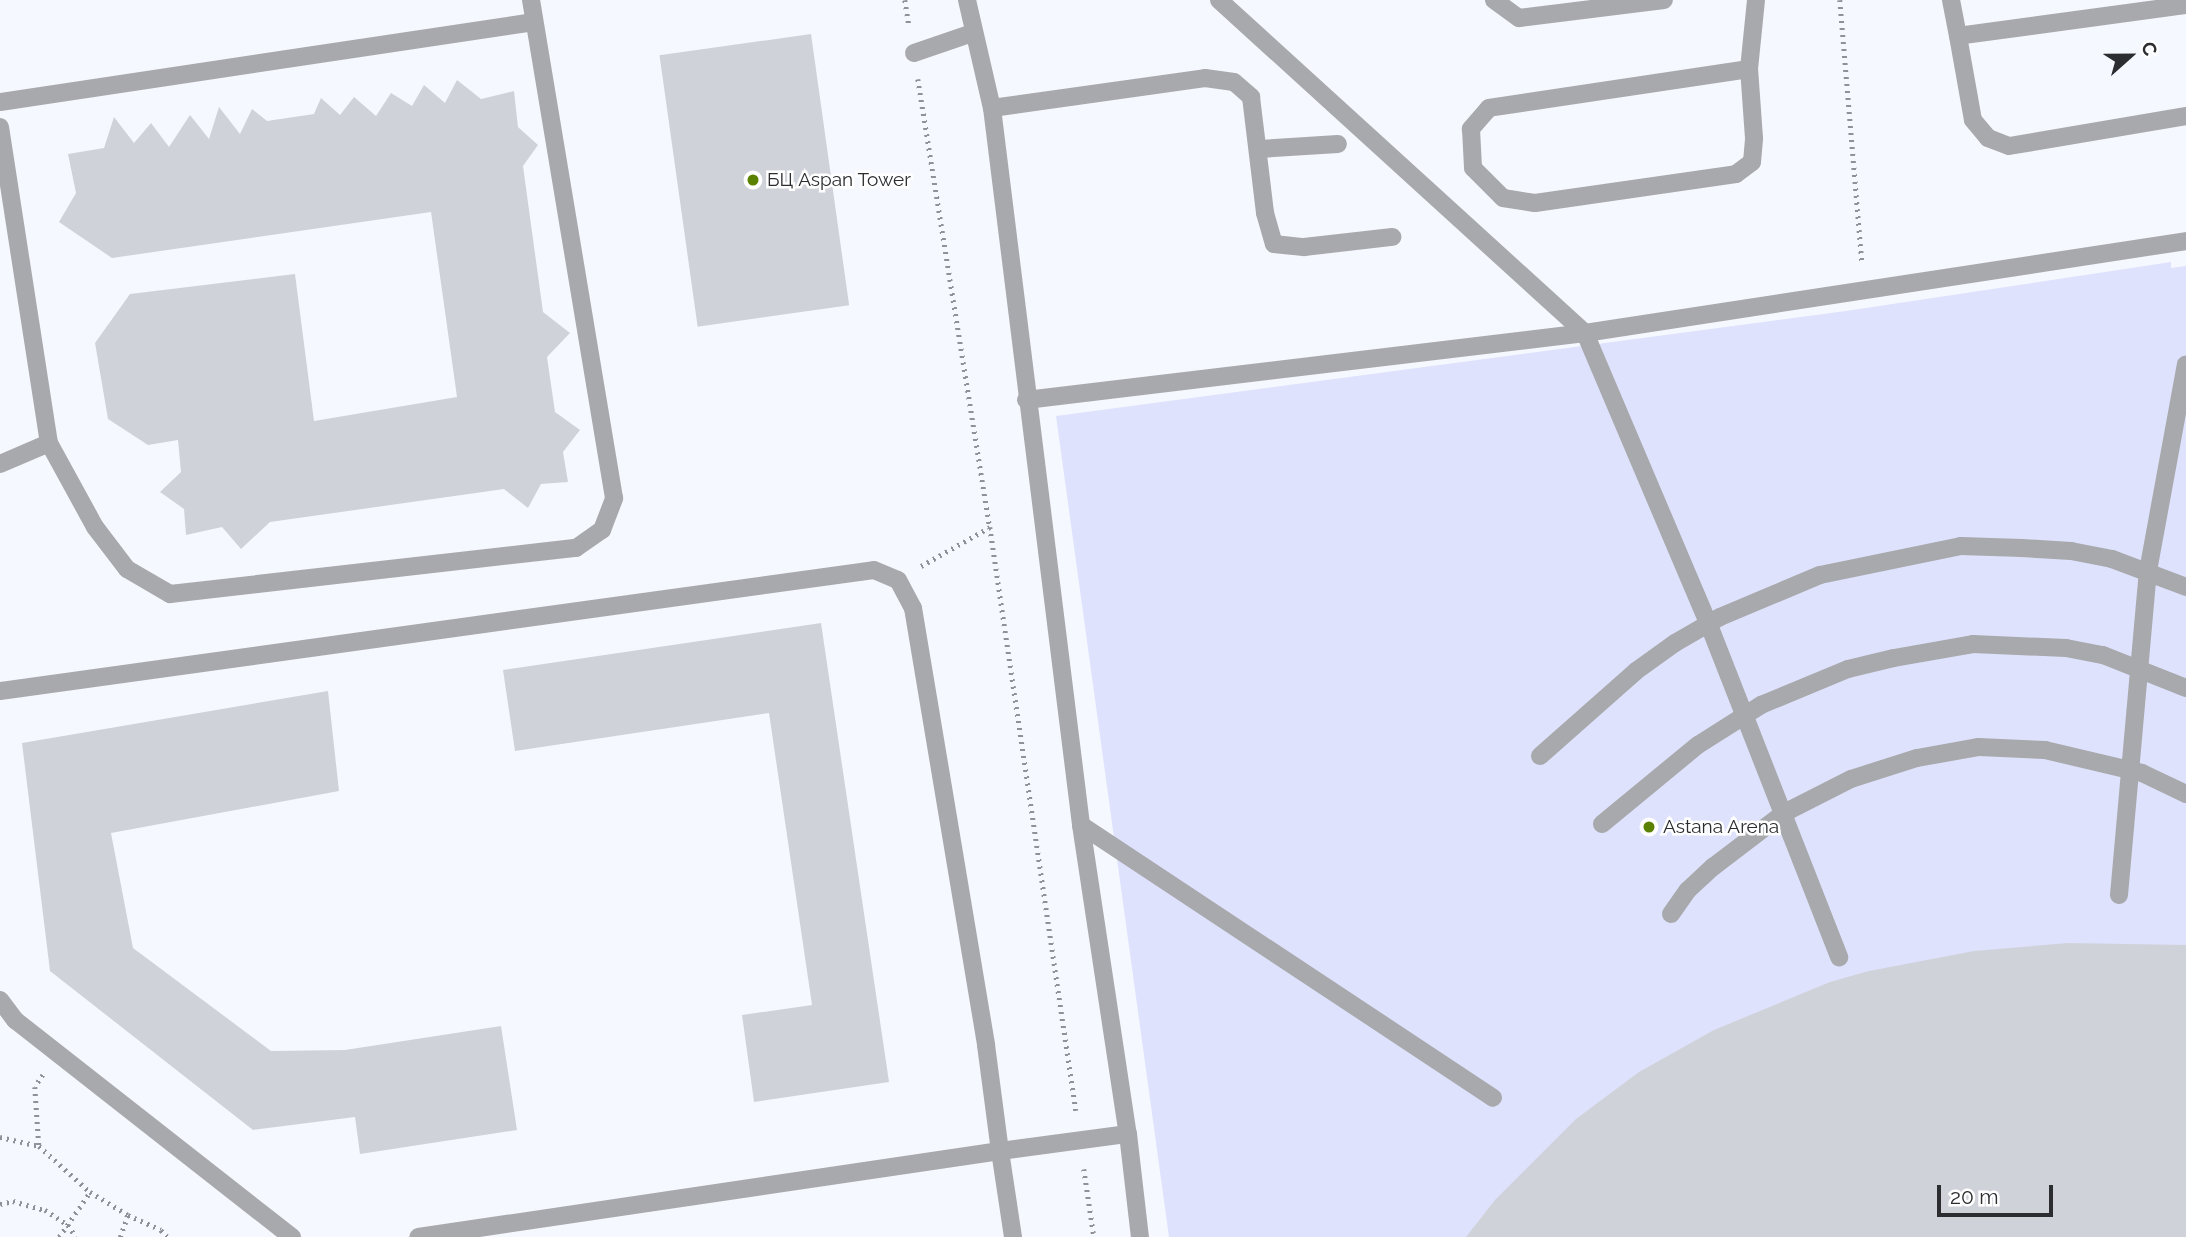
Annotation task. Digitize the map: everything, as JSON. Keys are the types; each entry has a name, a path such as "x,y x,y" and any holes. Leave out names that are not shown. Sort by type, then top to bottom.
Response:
{"lane":[{"path":"0,128 49,443 95,527 127,569 170,594 576,548 602,530 614,498 531,0"},
{"path":"967,0 972,33 992,108 1026,400 1081,825 1128,1134 1140,1237"},
{"path":"1219,0 1585,333 1709,625 1839,957"},
{"path":"1494,0 1519,18 1664,0"},
{"path":"1749,69 1489,108 1471,129 1473,168 1503,198 1535,203 1737,174 1752,162 1754,138 1749,69 1756,0"},
{"path":"1951,0 1973,120 1988,138 2009,145 2186,116"},
{"path":"1958,36 2186,5"},
{"path":"0,102 534,22"},
{"path":"914,53 972,33"},
{"path":"992,108 1205,78 1234,82 1251,97 1265,213 1275,244 1304,247 1392,237"},
{"path":"1259,149 1338,144"},
{"path":"1026,400 1585,333 1865,288 2186,241"},
{"path":"2119,895 2148,571 2186,364"},
{"path":"0,464 49,443"},
{"path":"1540,756 1636,671 1675,643 1720,617 1820,575 1961,546 2071,551 2148,571 2186,587"},
{"path":"0,691 874,570 898,580 913,608 986,1045 1013,1237"},
{"path":"1602,824 1698,745 1744,716 1802,686 1848,668 1973,644 2066,648 2103,655 2186,688"},
{"path":"1671,914 1688,890 1713,867 1784,813 1819,793 1884,766 1979,747 2045,750 2129,769 2186,794"},
{"path":"1081,825 1493,1098"},
{"path":"0,1000 15,1020 292,1237"},
{"path":"418,1237 1000,1150 1128,1134"}],"path":[{"path":"905,0 990,527 1094,1237"},
{"path":"1840,0 1865,288"},
{"path":"898,580 990,527"},
{"path":"38,1146 34,1087 51,1066"},
{"path":"0,1137 38,1146 90,1192 128,1215 161,1230 168,1237"},
{"path":"59,1237 90,1192"},
{"path":"0,1203 13,1201 45,1210 68,1225 76,1237"},
{"path":"120,1237 128,1215"}],"shaded area":[{"name":"Astana Arena","path":"2171,262 2171,268 2186,266 2186,1237 1169,1237 1056,416 1846,311"}],"building":[{"name":"БЦ Aspan Tower","path":"811,34 849,305 698,327 659,55"},
{"path":"457,80 481,99 514,91 518,127 538,145 523,166 543,312 570,333 547,357 555,412 580,430 563,452 568,482 541,484 528,508 504,489 270,522 241,549 222,527 186,535 184,509 160,492 181,472 178,440 148,445 108,419 95,343 130,294 295,274 314,421 457,397 431,212 112,258 59,222 76,193 68,154 104,148 114,117 134,143 151,123 169,147 190,115 209,139 219,107 240,134 252,109 267,121 314,114 321,98 340,115 354,97 376,116 391,93 412,106 424,85 445,103"},
{"path":"821,623 889,1082 754,1102 742,1015 812,1005 769,713 515,751 503,670"},
{"path":"328,691 339,791 111,833 133,948 271,1051 345,1050 501,1026 517,1130 360,1154 355,1117 253,1130 50,971 22,743"},
{"path":"2068,943 2186,945 2186,1237 1466,1237 1495,1200 1576,1119 1639,1072 1714,1030 1830,982 1869,971 1974,951"}],"place":[{"name":"БЦ Aspan Tower","path":"753,180"},
{"name":"Astana Arena","path":"1649,827"}]}
